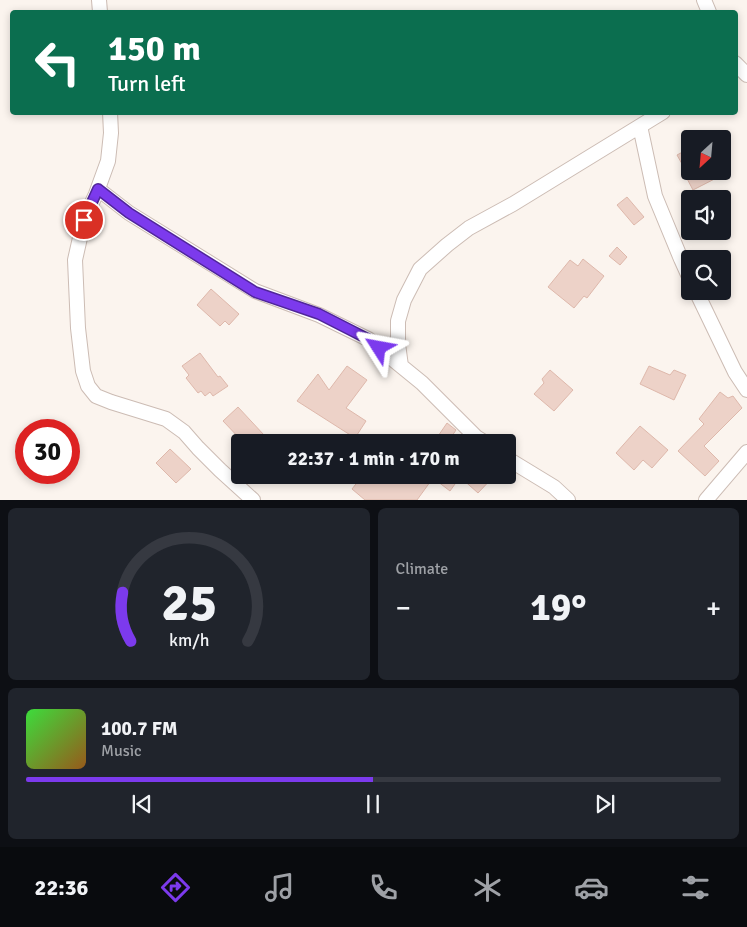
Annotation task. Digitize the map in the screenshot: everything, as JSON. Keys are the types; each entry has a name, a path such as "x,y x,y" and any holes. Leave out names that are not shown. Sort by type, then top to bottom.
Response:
{"street":[{"path":"738,66 747,75"},
{"path":"110,115 111,133 108,160 84,220 75,260 78,328 83,371 88,386 96,396 166,419 184,432 220,470 253,500"},
{"path":"400,366 398,321 404,300 420,269 469,228 658,115"},
{"path":"640,126 655,196 681,259"},
{"path":"98,189 129,213 255,292 319,314 368,339 422,383 473,434"},
{"path":"700,300 734,372 747,390"},
{"path":"706,500 747,452"},
{"path":"516,464 554,487 568,500"}],"building":[{"path":"681,153 681,162 677,155"},
{"path":"688,180 712,180 693,190"},
{"path":"627,197 644,217 634,225 617,205"},
{"path":"617,247 627,257 620,265 609,256"},
{"path":"583,259 604,276 587,298 584,296 574,308 548,287 570,260 578,266"},
{"path":"211,289 239,314 229,325 225,321 220,326 197,305"},
{"path":"200,353 218,377 220,376 228,386 213,396 210,392 205,396 201,391 198,393 186,378 189,375 182,366"},
{"path":"347,366 367,380 346,408 366,421 358,434 349,434 297,401 318,374 329,390"},
{"path":"649,366 670,375 674,370 686,375 674,400 640,384"},
{"path":"550,370 573,390 554,411 534,394 544,383 542,379"},
{"path":"720,392 728,398 733,396 742,408 704,446 719,461 705,476 678,451 704,424 699,419"},
{"path":"238,407 263,434 235,434 223,421"},
{"path":"447,423 456,430 453,434 439,434"},
{"path":"640,426 668,450 652,468 643,460 634,470 616,453"},
{"path":"170,449 191,469 176,483 156,463"},
{"path":"356,484 429,484 417,500 365,500 352,489"},
{"path":"441,484 455,484 450,491"},
{"path":"468,484 486,484 478,493"}],"route":[{"path":"84,220 98,189 129,213 255,292 319,314 368,339 379,348"}]}
